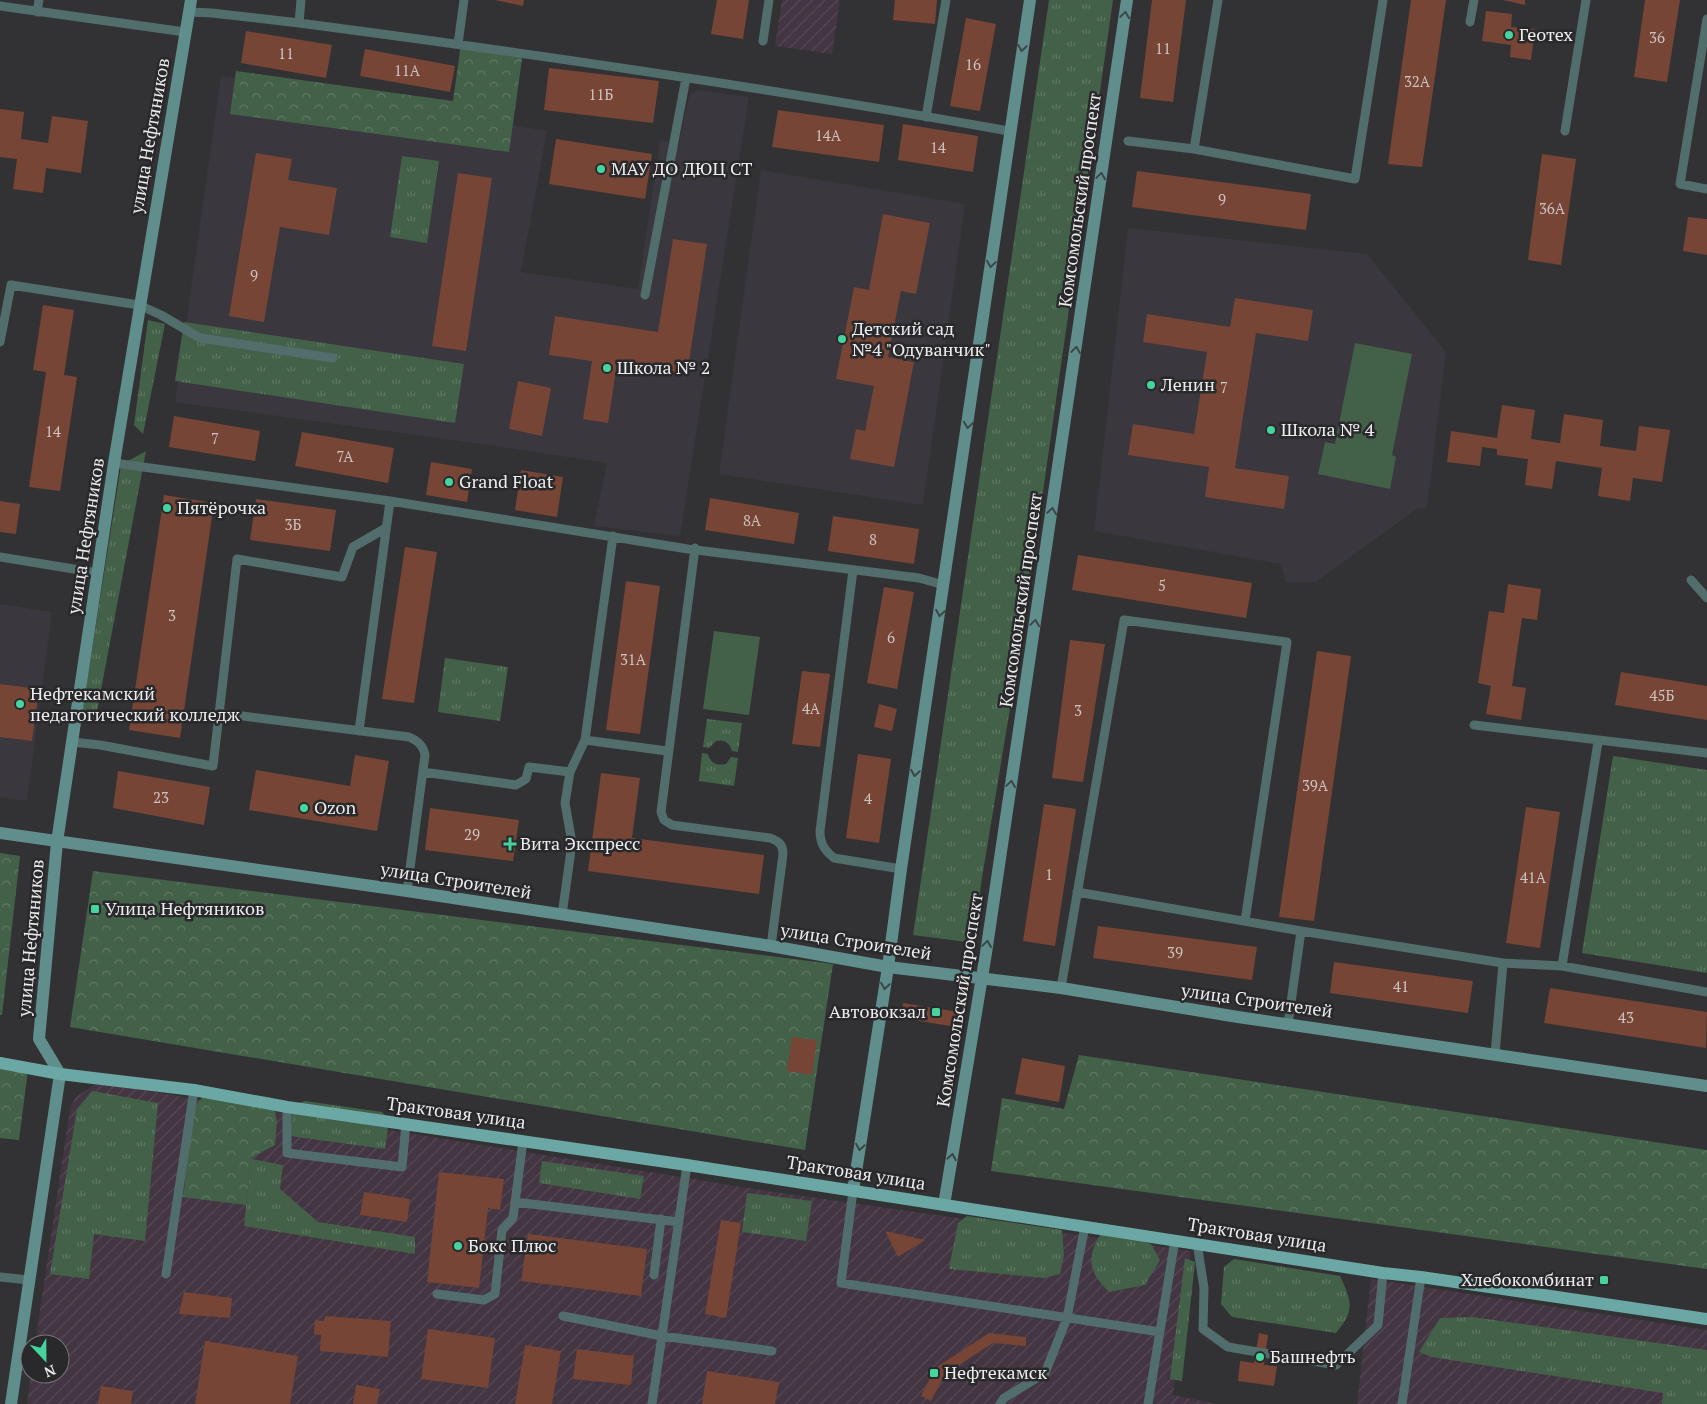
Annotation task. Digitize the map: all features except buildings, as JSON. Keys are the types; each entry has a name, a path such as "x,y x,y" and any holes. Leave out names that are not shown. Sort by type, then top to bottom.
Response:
{"main road":[{"path":"853,1191 888,967 1009,131 1030,0"},
{"name":"Комсомольский проспект","path":"944,1205 982,978 1127,0"},
{"name":"улица Нефтяников","path":"60,1074 39,1039 57,842 114,463 190,6"},
{"name":"улица Строителей","path":"0,833 407,891 771,946 888,967 1061,988 1288,1024 1707,1086"},
{"name":"Трактовая улица","path":"0,1063 60,1074 194,1090 287,1107 687,1165 1383,1273 1707,1319"},
{"path":"11,1404 60,1074"}],"lane":[{"path":"37,12 39,0"},
{"path":"299,23 302,0"},
{"path":"458,44 464,0"},
{"path":"763,41 769,0"},
{"path":"926,117 946,0"},
{"path":"1194,149 1218,0"},
{"path":"1128,141 1194,149 1355,180 1383,0"},
{"path":"1470,22 1474,0"},
{"path":"1565,131 1586,0"},
{"path":"0,6 186,32"},
{"path":"190,6 212,13 458,44 686,78 1009,131"},
{"path":"1707,18 1680,184 1707,188"},
{"path":"645,295 686,78"},
{"path":"0,342 11,285 140,305 200,338 333,358"},
{"path":"114,463 390,501 688,549 694,548 919,578 944,585"},
{"path":"359,731 390,501"},
{"path":"72,742 100,745 214,766 237,559 342,577 353,547 386,528"},
{"path":"562,915 572,843 571,830 565,808 570,772 585,740 613,536"},
{"path":"694,548 667,751 660,809 661,816 672,825 770,838 775,839 781,845 783,854 771,946"},
{"path":"0,557 98,573"},
{"path":"853,570 820,840 823,847 834,858 901,868"},
{"path":"1691,580 1707,598"},
{"path":"1061,988 1124,620 1287,642 1245,921"},
{"path":"219,713 409,738 418,741 424,750 423,772 407,891"},
{"path":"1474,725 1598,742 1707,754"},
{"path":"585,740 667,751"},
{"path":"1562,966 1598,742"},
{"path":"423,772 516,784 526,779 529,767 570,772"},
{"path":"1077,892 1301,931 1504,963 1562,966 1707,992"},
{"path":"1288,1024 1301,931"},
{"path":"1495,1054 1504,963"},
{"path":"166,1274 194,1090"},
{"path":"287,1107 287,1153 402,1167 406,1123"},
{"path":"437,1294 484,1300 494,1294 502,1230 513,1218 523,1141"},
{"path":"652,1404 687,1165"},
{"path":"853,1191 841,1283 1160,1332"},
{"path":"515,1202 679,1222"},
{"path":"654,1275 661,1219"},
{"path":"1000,1404 1004,1398 1045,1373 1067,1318 1085,1226"},
{"path":"1148,1404 1175,1240"},
{"path":"1197,1244 1204,1288 1203,1329 1228,1347 1336,1365 1378,1325 1383,1273"},
{"path":"0,1277 29,1280"},
{"path":"1402,1404 1421,1277"},
{"path":"563,1316 662,1336 772,1351"}],"shaded area":[{"path":"782,0 840,0 832,54 775,46"},
{"path":"221,76 547,131 521,272 638,289 660,140 679,144 689,96 697,90 749,97 680,536 594,526 607,463 175,402"},
{"name":"Детский сад №4 \"Одуванчик\"","path":"761,170 965,204 923,505 719,474"},
{"name":"Школа № 4","path":"1128,228 1367,254 1446,352 1427,508 1418,508 1316,582 1286,582 1281,564 1094,531"},
{"name":"Нефтекамский педагогический колледж","path":"0,604 52,612 27,801 0,797"},
{"path":"97,1083 761,1190 1191,1251 1173,1395 1217,1404 27,1404 30,1384 70,1384 70,1334 36,1334 70,1108 76,1097"},
{"path":"1371,1279 1707,1330 1707,1404 1357,1404"}],"green space":[{"path":"1049,0 1113,0 1025,618 981,884 975,943 913,935"},
{"path":"461,44 523,52 509,152 230,114 236,71 453,101"},
{"path":"402,156 439,161 427,243 390,237"},
{"path":"148,320 165,324 143,434 134,425"},
{"path":"184,322 464,364 455,423 175,381"},
{"path":"1355,343 1412,354 1392,455 1396,457 1390,489 1318,474 1325,442 1335,444"},
{"path":"146,451 95,722 81,720 121,465"},
{"path":"714,631 760,637 749,715 703,709"},
{"path":"445,658 508,667 500,721 438,712"},
{"path":"707,719 742,723 738,752 732,751 724,741 716,741 709,748 703,747"},
{"path":"702,753 708,754 712,762 720,765 726,764 731,757 738,758 734,786 699,781"},
{"path":"1613,756 1707,770 1707,973 1582,953"},
{"path":"0,853 20,856 2,1015 0,1015"},
{"path":"93,871 833,964 805,1150 70,1027"},
{"path":"1079,1055 1707,1150 1707,1269 991,1171 1002,1098 1064,1109"},
{"path":"0,1067 28,1070 19,1140 0,1138"},
{"path":"209,1089 271,1098 277,1121 275,1145 251,1159 246,1205 182,1197 193,1109"},
{"path":"92,1091 158,1103 145,1241 94,1234 89,1279 50,1274 77,1109"},
{"path":"305,1101 382,1112 389,1119 385,1149 290,1136 293,1105"},
{"path":"251,1159 283,1165 280,1189 318,1222 415,1237 415,1254 244,1226"},
{"path":"542,1161 644,1176 640,1199 539,1183"},
{"path":"747,1193 812,1201 806,1241 742,1232"},
{"path":"967,1216 1062,1230 1064,1255 1060,1274 1044,1278 949,1269 958,1223"},
{"path":"1100,1235 1129,1235 1151,1244 1160,1260 1145,1285 1109,1292 1102,1285 1094,1272 1091,1259"},
{"path":"1185,1258 1195,1262 1182,1381 1170,1379"},
{"path":"1234,1259 1340,1276 1349,1300 1349,1312 1336,1333 1232,1317 1221,1304 1224,1267"},
{"path":"1472,1317 1707,1350 1707,1404 1662,1404 1663,1393 1432,1357 1419,1352 1440,1318"}],"place":[{"name":"Геотех","path":"1509,35"},
{"name":"МАУ ДО ДЮЦ СТ","path":"601,169"},
{"name":"Детский сад №4 \"Одуванчик\"","path":"842,339"},
{"name":"Школа № 2","path":"607,368"},
{"name":"Ленин","path":"1151,385"},
{"name":"Школа № 4","path":"1271,430"},
{"name":"Grand Float","path":"449,482"},
{"name":"Пятёрочка","path":"167,508"},
{"name":"Нефтекамский педагогический колледж","path":"20,704"},
{"name":"Ozon","path":"304,808"},
{"name":"Вита Экспресс","path":"510,844"},
{"name":"Улица Нефтяников","path":"95,909"},
{"name":"Автовокзал","path":"936,1012"},
{"name":"Бокс Плюс","path":"458,1246"},
{"name":"Хлебокомбинат","path":"1604,1280"},
{"name":"Башнефть","path":"1260,1357"},
{"name":"Нефтекамск","path":"934,1373"}]}
